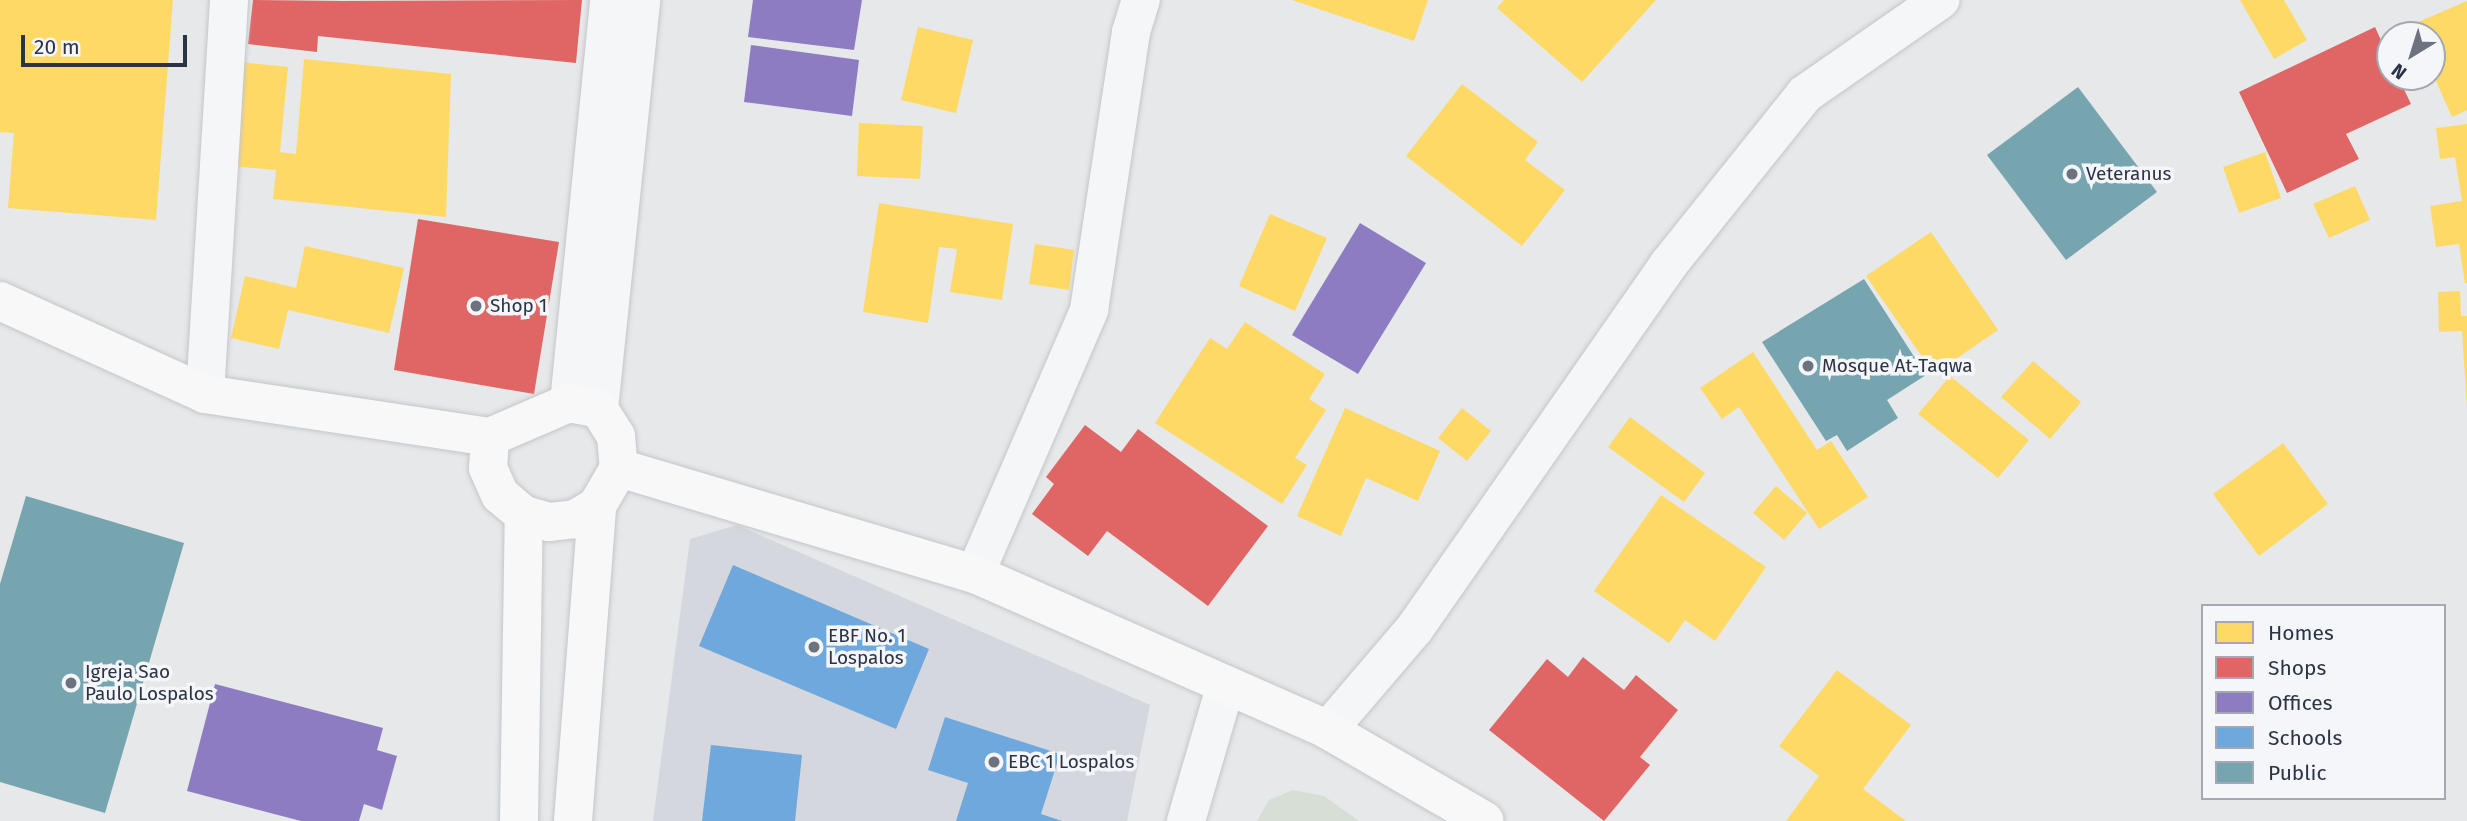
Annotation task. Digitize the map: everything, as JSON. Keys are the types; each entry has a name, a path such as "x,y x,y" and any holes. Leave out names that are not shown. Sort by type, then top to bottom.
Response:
{"main road":[{"path":"0,302 205,394 490,437 584,406 616,436 619,468 597,506 573,821"},
{"path":"490,437 488,468 496,486 524,515 549,522 575,519 597,506"},
{"path":"619,468 975,575 1225,688 1328,730 1485,821"},
{"path":"519,821 524,515"}],"street":[{"path":"205,394 229,0"},
{"path":"584,406 609,0"},
{"path":"584,406 641,0"},
{"path":"975,575 1089,310 1131,32 1142,0"},
{"path":"1328,730 1415,628 1668,265 1805,94 1940,0"},
{"path":"1185,821 1225,688"}],"shaded area":[{"path":"737,525 1150,705 1127,821 653,821 690,539"},
{"path":"1293,790 1324,796 1359,821 1257,821 1269,800"}],"building: Homes":[{"path":"0,0 173,0 156,220 8,208 14,133 0,132"},
{"path":"1292,0 1428,0 1414,41"},
{"path":"1504,0 1656,0 1582,82 1497,8"},
{"path":"2240,0 2284,0 2307,40 2274,59"},
{"path":"2467,1 2467,110 2452,117 2440,91 2446,91 2446,21 2420,21"},
{"path":"918,27 973,40 956,113 901,100"},
{"path":"304,59 451,74 446,217 273,199 276,170 230,166 240,62 288,67 280,152 296,154"},
{"path":"1462,84 1538,142 1525,160 1565,190 1522,246 1406,156"},
{"path":"859,123 923,126 920,179 857,176"},
{"path":"2467,124 2465,283 2459,244 2436,247 2430,206 2462,201 2455,157 2440,159 2436,128"},
{"path":"2265,152 2281,198 2239,213 2223,167"},
{"path":"2355,186 2370,220 2329,238 2313,204"},
{"path":"879,203 1013,224 1002,300 950,292 957,249 939,247 928,323 863,312"},
{"path":"1270,214 1327,238 1295,311 1239,286"},
{"path":"1931,232 1998,330 1934,374 1866,276"},
{"path":"1035,244 1074,250 1069,290 1029,284"},
{"path":"305,246 404,268 389,333 288,310 279,349 231,338 245,276 296,288"},
{"path":"2460,291 2461,316 2467,316 2467,408 2462,331 2439,332 2438,292"},
{"path":"1245,322 1325,374 1309,399 1326,410 1295,458 1307,465 1282,504 1155,423 1210,338 1227,349"},
{"path":"1753,352 1817,450 1831,441 1868,497 1819,529 1739,407 1722,419 1700,388"},
{"path":"2033,361 2081,402 2050,439 2001,397"},
{"path":"1950,376 2029,440 1998,478 1918,414"},
{"path":"1345,408 1440,451 1418,501 1366,478 1341,536 1297,516"},
{"path":"1462,408 1491,431 1467,461 1438,438"},
{"path":"1630,417 1705,473 1684,502 1608,447"},
{"path":"2283,443 2328,504 2259,556 2213,494"},
{"path":"1776,486 1807,513 1784,540 1753,513"},
{"path":"1661,495 1766,567 1715,641 1685,620 1669,643 1594,591"},
{"path":"1837,670 1911,725 1863,789 1906,821 1786,821 1819,776 1779,746"}],"building: Shops":[{"path":"253,0 582,0 576,63 318,36 317,52 248,44"},
{"path":"2375,27 2376,91 2405,91 2411,104 2346,134 2359,159 2287,193 2239,92"},
{"name":"Shop 1","path":"418,219 559,242 534,394 394,370"},
{"path":"1085,425 1121,452 1138,429 1268,526 1208,606 1107,531 1088,556 1032,514 1054,484 1046,477"},
{"path":"1583,657 1624,690 1636,675 1678,710 1640,757 1650,765 1604,821 1489,730 1547,659 1568,677"}],"building: Offices":[{"path":"753,0 862,0 854,50 748,37"},
{"path":"751,45 859,60 852,116 744,102"},
{"path":"1360,223 1426,263 1358,374 1292,335"},
{"path":"215,684 383,728 377,750 397,756 382,810 364,804 359,821 301,821 187,791"}],"building: Schools":[{"name":"EBF No. 1 Lospalos","path":"733,565 929,649 896,729 699,646"},
{"name":"EBC 1 Lospalos","path":"945,717 1060,754 1041,814 1062,821 956,821 968,783 928,770"},
{"path":"711,745 802,755 795,821 702,821"}],"building: Public":[{"name":"Veteranus","path":"2078,87 2157,192 2066,260 1987,155"},
{"path":"1864,279 1926,375 1887,400 1898,418 1847,451 1837,435 1826,441 1762,342"},
{"name":"Igreja Sao Paulo Lospalos","path":"26,496 184,543 105,813 0,782 0,584"}],"place":[{"name":"Veteranus","path":"2072,174"},
{"name":"Shop 1","path":"476,306"},
{"name":"Mosque At-Taqwa","path":"1808,366"},
{"name":"EBF No. 1 Lospalos","path":"814,647"},
{"name":"Igreja Sao Paulo Lospalos","path":"71,683"},
{"name":"EBC 1 Lospalos","path":"994,762"}]}
